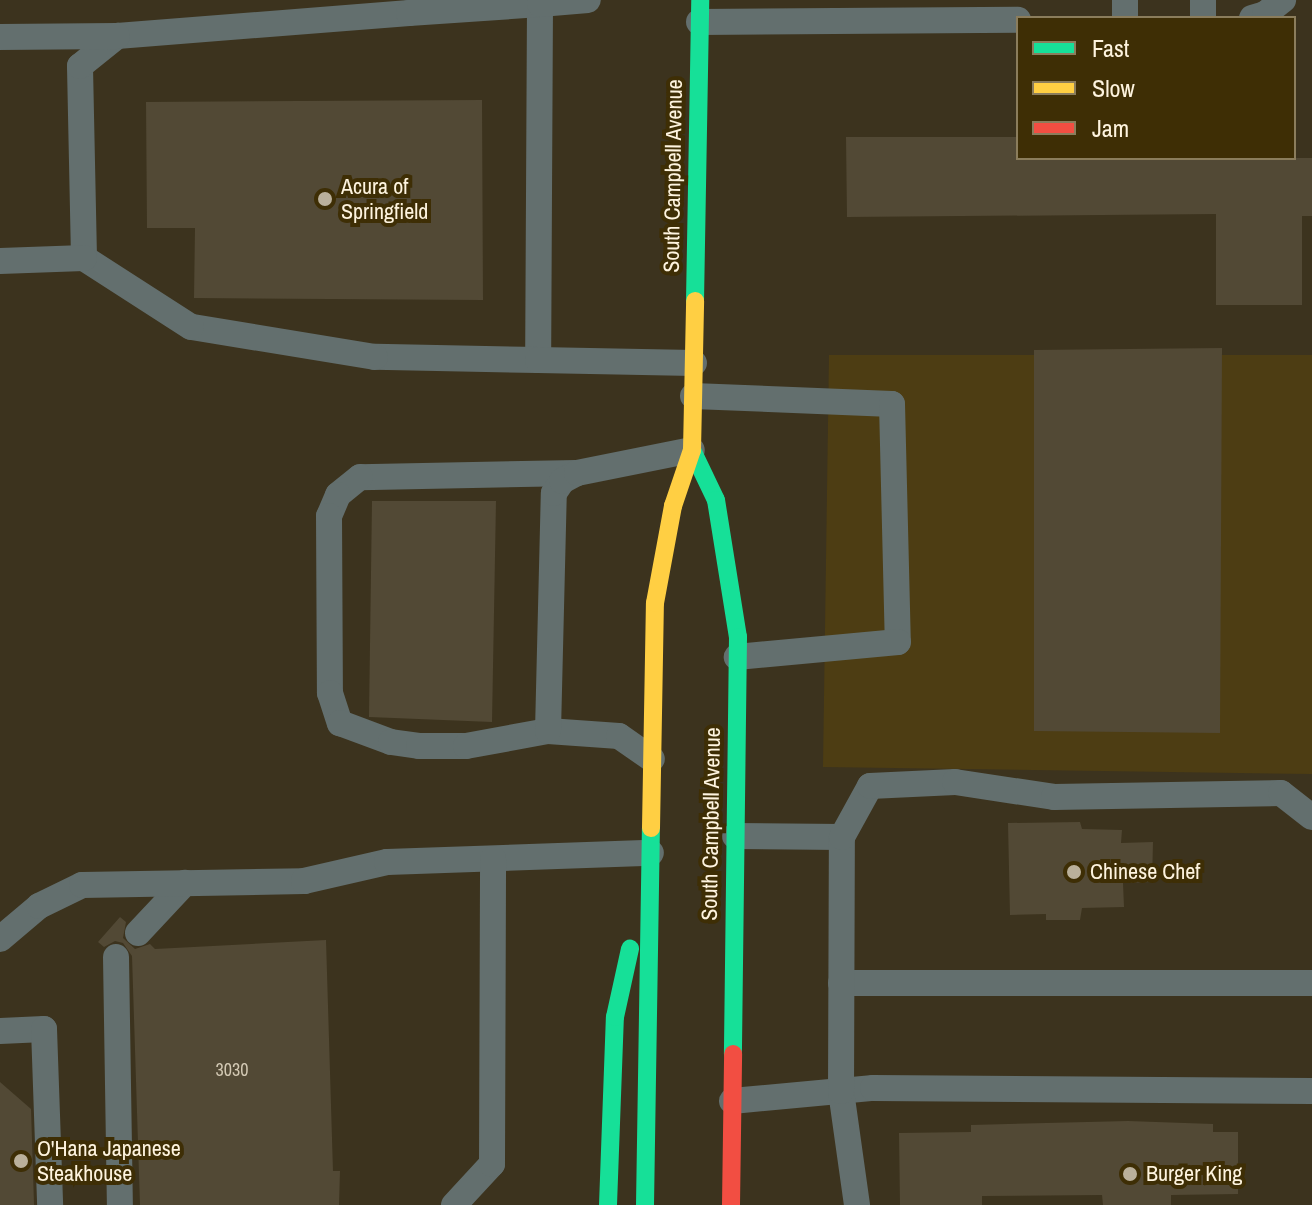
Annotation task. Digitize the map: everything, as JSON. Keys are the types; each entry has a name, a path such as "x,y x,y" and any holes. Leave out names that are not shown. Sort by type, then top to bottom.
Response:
{"main road":[{"name":"South Campbell Avenue","path":"645,1205 655,603 673,506 692,450 700,11"},
{"name":"South Campbell Avenue","path":"692,450 716,500 738,637 731,1205"},
{"path":"608,1205 615,1017 624,967 651,865"}],"lane":[{"path":"0,37 117,36 354,9 588,0"},
{"path":"1258,16 1283,0"},
{"path":"538,360 540,2"},
{"path":"700,11 913,10 1016,19"},
{"path":"84,258 80,66 117,36"},
{"path":"0,261 84,258 191,327 375,357 694,363"},
{"path":"693,396 892,404 898,642 737,657"},
{"path":"652,759 619,736 548,731 492,744 419,746 391,742 340,723 330,693 329,516 338,495 360,477 577,473 692,450"},
{"path":"548,731 554,493 562,481 577,473"},
{"path":"857,1205 841,1091 842,837 870,786 955,782 1054,797 1281,793 1312,817"},
{"path":"735,836 842,837"},
{"path":"0,939 39,906 82,885 304,881 387,862 493,859 651,865"},
{"path":"454,1205 492,1164 493,859"},
{"path":"138,933 185,883"},
{"path":"116,957 120,1205"},
{"path":"841,983 1312,983"},
{"path":"0,1031 44,1029 50,1205"},
{"path":"732,1101 841,1091 1312,1091"}],"shaded area":[{"path":"829,355 1312,355 1312,774 823,767"}],"building":[{"name":"Acura of Springfield","path":"482,100 483,300 194,298 195,228 147,228 146,102"},
{"path":"846,137 1016,137 1016,160 1312,158 1312,216 1302,216 1302,305 1216,305 1216,214 847,217"},
{"path":"1222,348 1220,733 1034,731 1034,350"},
{"path":"372,501 496,501 492,722 369,717"},
{"path":"1080,822 1082,829 1122,830 1121,843 1153,842 1152,882 1123,883 1124,907 1082,908 1080,920 1046,920 1046,914 1010,915 1008,823"},
{"path":"120,917 126,922 123,938 135,949 150,944 155,949 326,940 333,1171 340,1171 339,1205 140,1205 132,956 123,943 115,941 104,947 98,942"},
{"name":"O'Hana Japanese Steakhouse","path":"0,1082 31,1109 34,1205 0,1205"},
{"name":"Burger King","path":"1128,1121 1213,1124 1213,1132 1238,1132 1238,1194 1171,1195 1171,1205 1103,1205 1102,1195 982,1196 982,1205 900,1205 899,1133 971,1132 971,1125"}],"traffic: fast":[{"path":"695,301 700,0"},
{"path":"692,450 716,500 738,637 733,1054"},
{"path":"645,1205 651,828"},
{"path":"608,1205 615,1017 630,949"}],"traffic: slow":[{"path":"651,828 655,603 673,506 692,450 695,301"}],"traffic: jam":[{"path":"731,1205 733,1054"}],"place":[{"name":"Acura of Springfield","path":"325,199"},
{"name":"Chinese Chef","path":"1074,872"},
{"name":"O'Hana Japanese Steakhouse","path":"21,1161"},
{"name":"Burger King","path":"1130,1174"}]}
